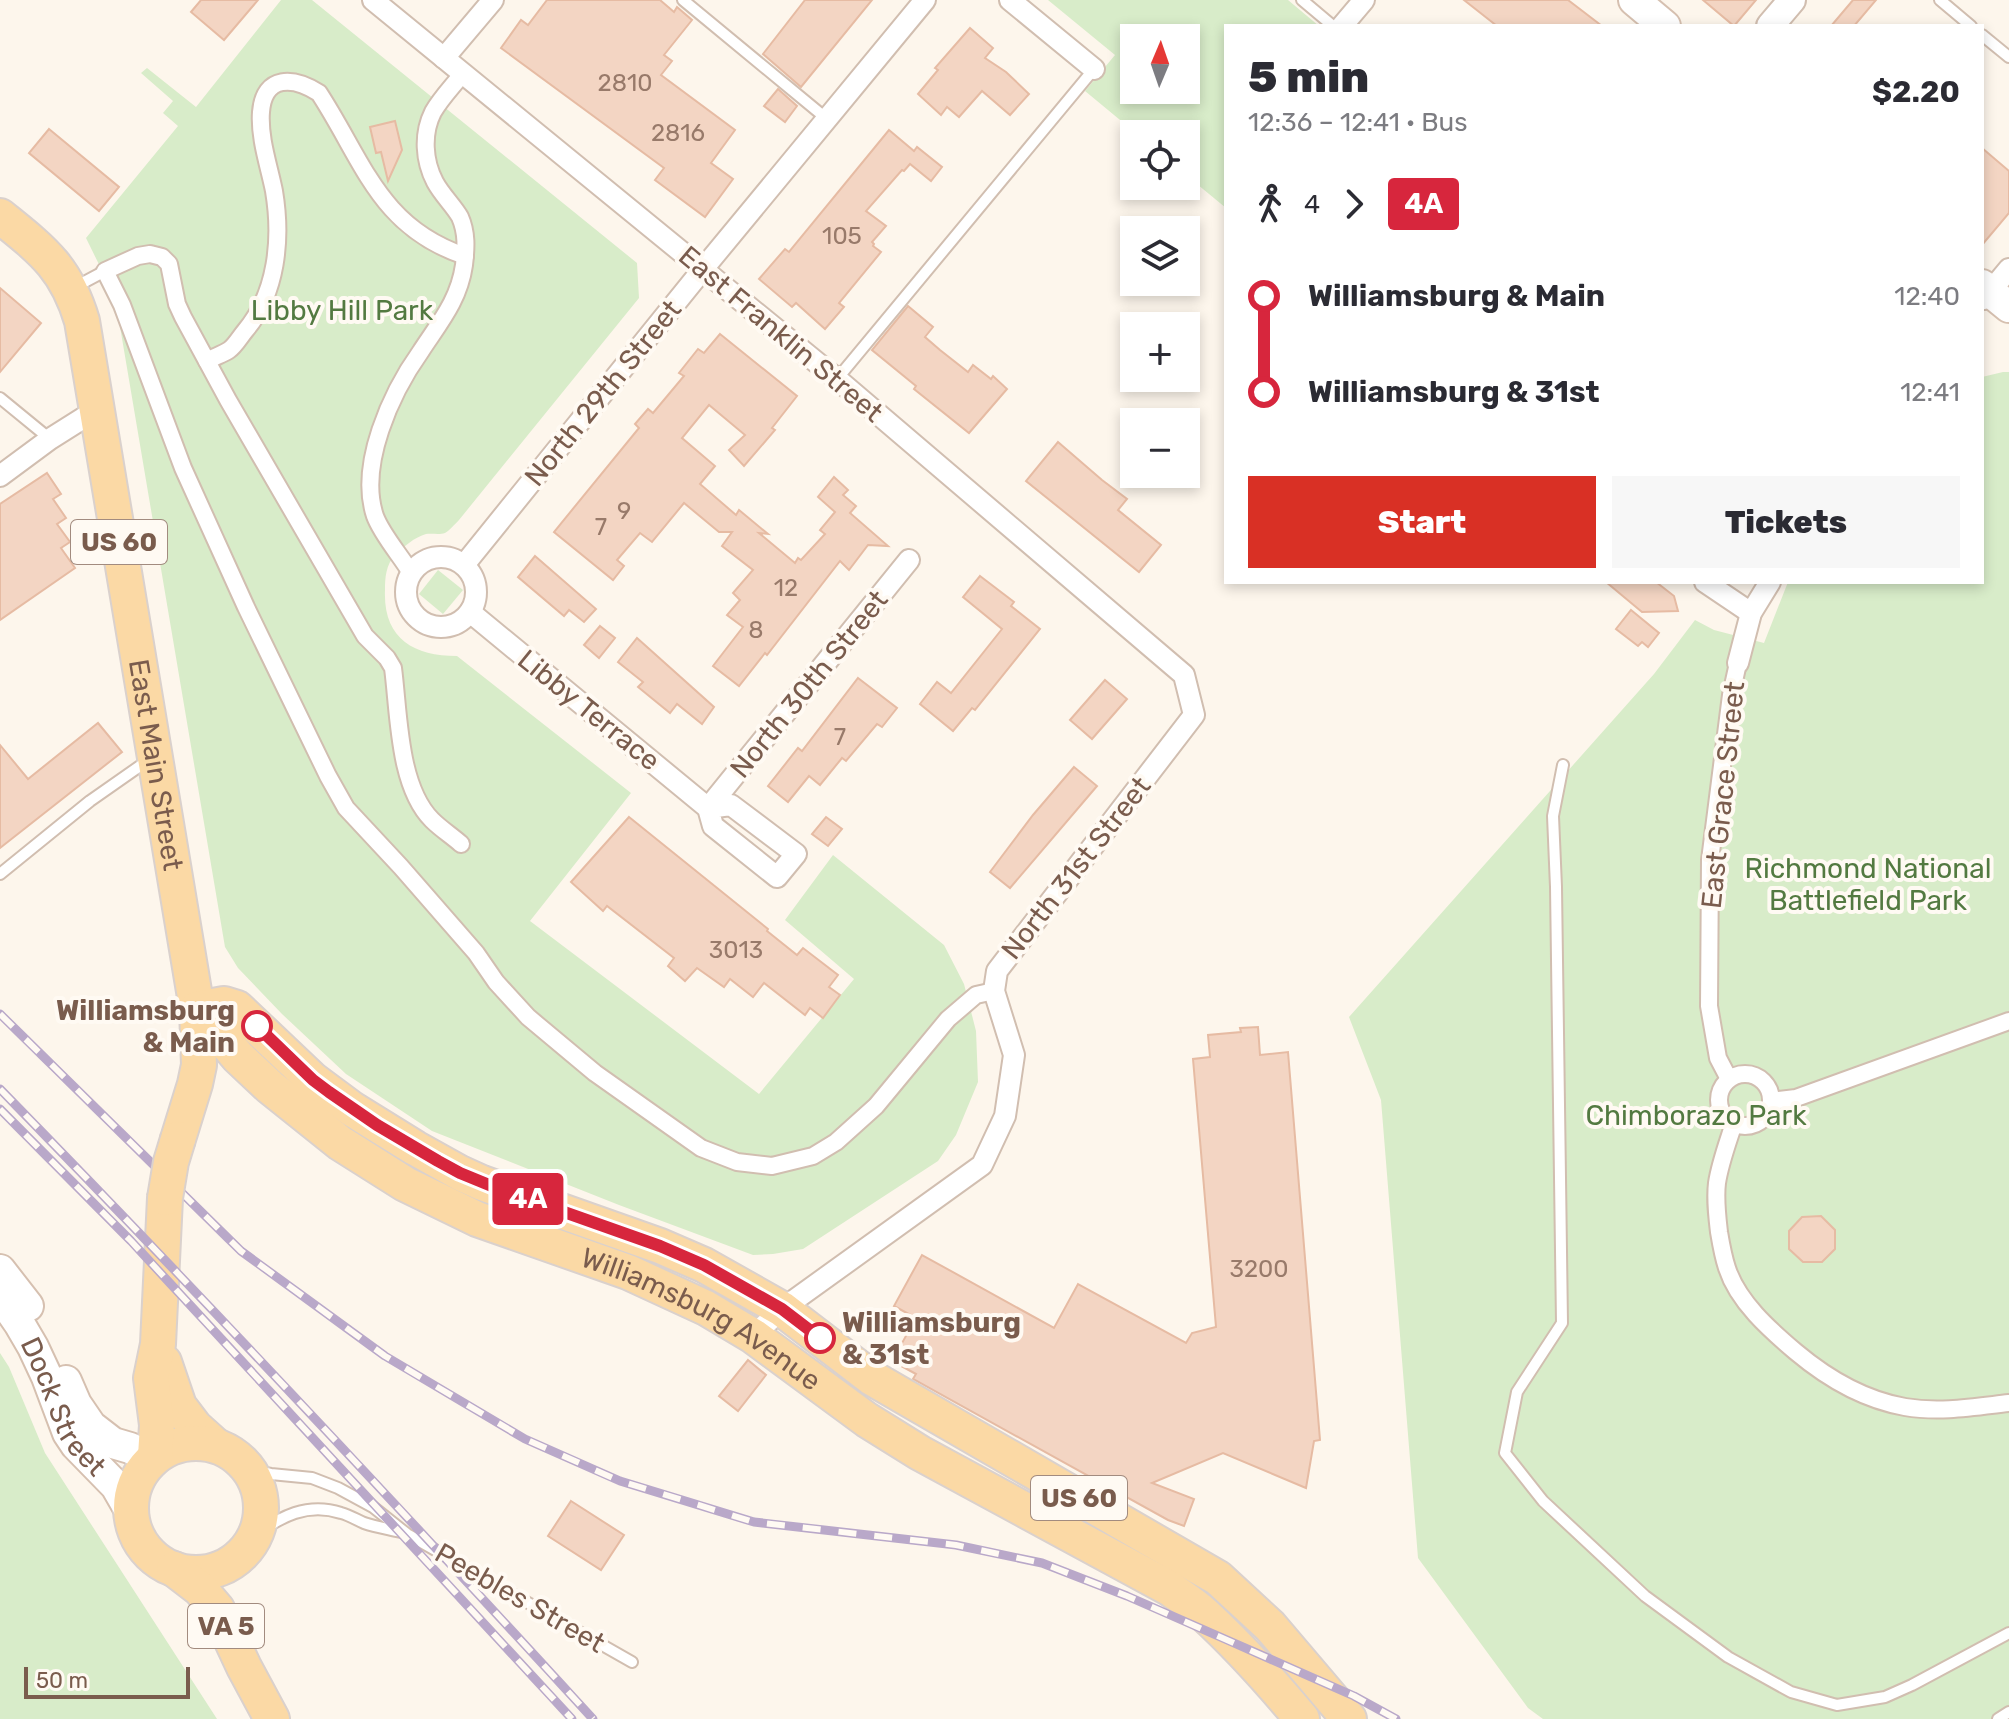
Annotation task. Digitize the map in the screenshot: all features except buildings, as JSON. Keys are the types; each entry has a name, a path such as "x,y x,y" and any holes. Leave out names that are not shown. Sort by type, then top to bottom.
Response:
{"main road":[{"path":"1634,0 1663,24"},
{"name":"East Main Street","path":"0,216 56,265 70,289 82,321 197,1009 199,1065 171,1162 165,1198 158,1344 151,1378 156,1413 154,1458"},
{"name":"Williamsburg Avenue","path":"197,1009 238,1057 282,1097 340,1143 405,1184 660,1246 704,1265 782,1309 1005,1478 1202,1611 1272,1683 1302,1719"},
{"name":"Williamsburg Avenue","path":"492,1206 592,1259 706,1308 753,1336 867,1420 920,1453 1005,1478 1218,1578 1270,1626 1349,1719"},
{"name":"Dock Street","path":"0,1270 37,1320 83,1416 113,1443 154,1458"},
{"name":"Dock Street","path":"0,1296 33,1347 68,1433 81,1451 116,1486 131,1512"},
{"name":"East Main Street","path":"158,1344 179,1406 195,1427 215,1445"},
{"path":"131,1512 133,1487 139,1475 154,1458 178,1445 215,1445 231,1452 249,1470"},
{"name":"VA 5","path":"249,1470 261,1503 260,1520 248,1545 236,1588 240,1614 274,1686 294,1719"},
{"name":"VA 5","path":"131,1512 133,1527 149,1553 200,1589 217,1609 272,1719"},
{"path":"174,1569 203,1572 217,1569 230,1563 248,1545"}],"street":[{"name":"East Franklin Street","path":"373,0 837,379 1184,675"},
{"path":"444,58 493,0"},
{"name":"North 29th Street","path":"464,565 925,0"},
{"path":"1010,0 1094,69"},
{"path":"1344,24 1364,0"},
{"path":"1772,24 1792,0"},
{"path":"411,573 376,518 370,493 371,469 394,395 459,291 467,241 459,217 435,183 427,161 426,147 427,128 434,110 463,73"},
{"path":"207,361 230,349 257,317 273,275 278,236 261,112 264,97 273,85 288,81 306,85 319,93 383,199 426,240 465,256"},
{"path":"461,844 432,819 413,790 404,761 393,668 365,636 207,361 177,304 169,264 162,257 150,254 105,271 122,305 183,468 246,607 346,808 476,953 496,982 528,1017 595,1073 701,1148 737,1162 772,1166 813,1156 836,1142 876,1106 948,1019 976,995 994,991"},
{"path":"0,476 96,410"},
{"path":"430,558 453,559 464,565 475,583 475,603 470,612 450,626 426,624 409,608 406,596 411,573 430,558"},
{"name":"North 30th Street","path":"708,808 909,560"},
{"path":"1708,584 1751,613"},
{"name":"East Grace Street","path":"1734,1123 1724,1115 1719,1103 1721,1089 1729,1079 1718,1058 1709,1006 1710,860 1731,695 1751,613 1769,584"},
{"name":"Libby Terrace","path":"470,612 708,808"},
{"name":"North 31st Street","path":"753,1336 782,1309 982,1165 1005,1116 1014,1055 994,991 997,971 1194,715 1184,675"},
{"path":"1771,1101 1796,1098 2009,1021"},
{"path":"1729,1079 1741,1074 1760,1078 1768,1088 1771,1101 1767,1113 1759,1122 1747,1126 1734,1123 1717,1182 1716,1211 1727,1271 1740,1293 1774,1334 1841,1384 1904,1407 1943,1410 2009,1403"}],"lane":[{"path":"683,0 827,119"},
{"path":"1302,0 1331,24"},
{"path":"1940,0 1969,24"},
{"path":"1984,37 2009,57"},
{"path":"837,379 1094,69"},
{"path":"70,289 105,271"},
{"path":"0,398 50,439"},
{"path":"0,874 90,801 155,755"},
{"path":"1563,765 1553,816 1562,1323 1517,1392 1505,1453 1543,1501 1645,1596 1728,1657 1791,1692 1837,1705 1885,1697 2009,1633"},
{"name":"Peebles Street","path":"249,1470 312,1478 338,1488 373,1507 407,1534 632,1662"},
{"name":"Peebles Street","path":"248,1545 284,1516 313,1509 341,1512 366,1524 407,1534"},
{"path":"1998,1719 2009,1712"}],"green space":[{"name":"Libby Hill Park","path":"281,0 312,0 637,263 639,298 459,520 445,533 426,534 405,546 392,559 386,576 389,621 404,641 427,652 457,656 631,793 530,921 759,1094 854,979 785,920 833,855 944,945 964,984 976,1031 978,1082 956,1135 938,1161 803,1249 753,1255 432,1131 346,1074 238,968 225,947 115,297 86,238 178,126 163,113 173,101 141,73 147,68 196,107"},
{"path":"1048,0 1288,0 1317,24 1224,24 1224,206 1200,187 1200,120 1120,120 1085,91 1115,55"},
{"name":"Chimborazo Park","path":"2009,372 2009,1719 1543,1719 1528,1708 1418,1558 1381,1100 1349,1017 1654,674 1695,620 1714,630 1764,643 1787,584 1984,584 1984,377"},
{"path":"438,570 463,590 443,614 419,594"},
{"path":"0,1353 9,1367 45,1453 217,1719 0,1719"}],"railway":[{"path":"0,1014 241,1251 385,1356 525,1439 620,1481 754,1522 956,1545 1042,1563 1234,1643 1354,1696 1396,1719"},
{"path":"0,1089 299,1401 593,1719"},
{"path":"0,1109 131,1241 572,1719"}],"bus line":[{"name":"4A","path":"257,1026 329,1092 438,1161 499,1189 660,1246 704,1265 782,1309 820,1338"}],"place":[{"name":"Williamsburg & Main","path":"257,1026"},
{"name":"Williamsburg & 31st","path":"820,1338"}],"park label":[{"name":"Richmond National Battlefield Park","path":"1868,884"}]}
